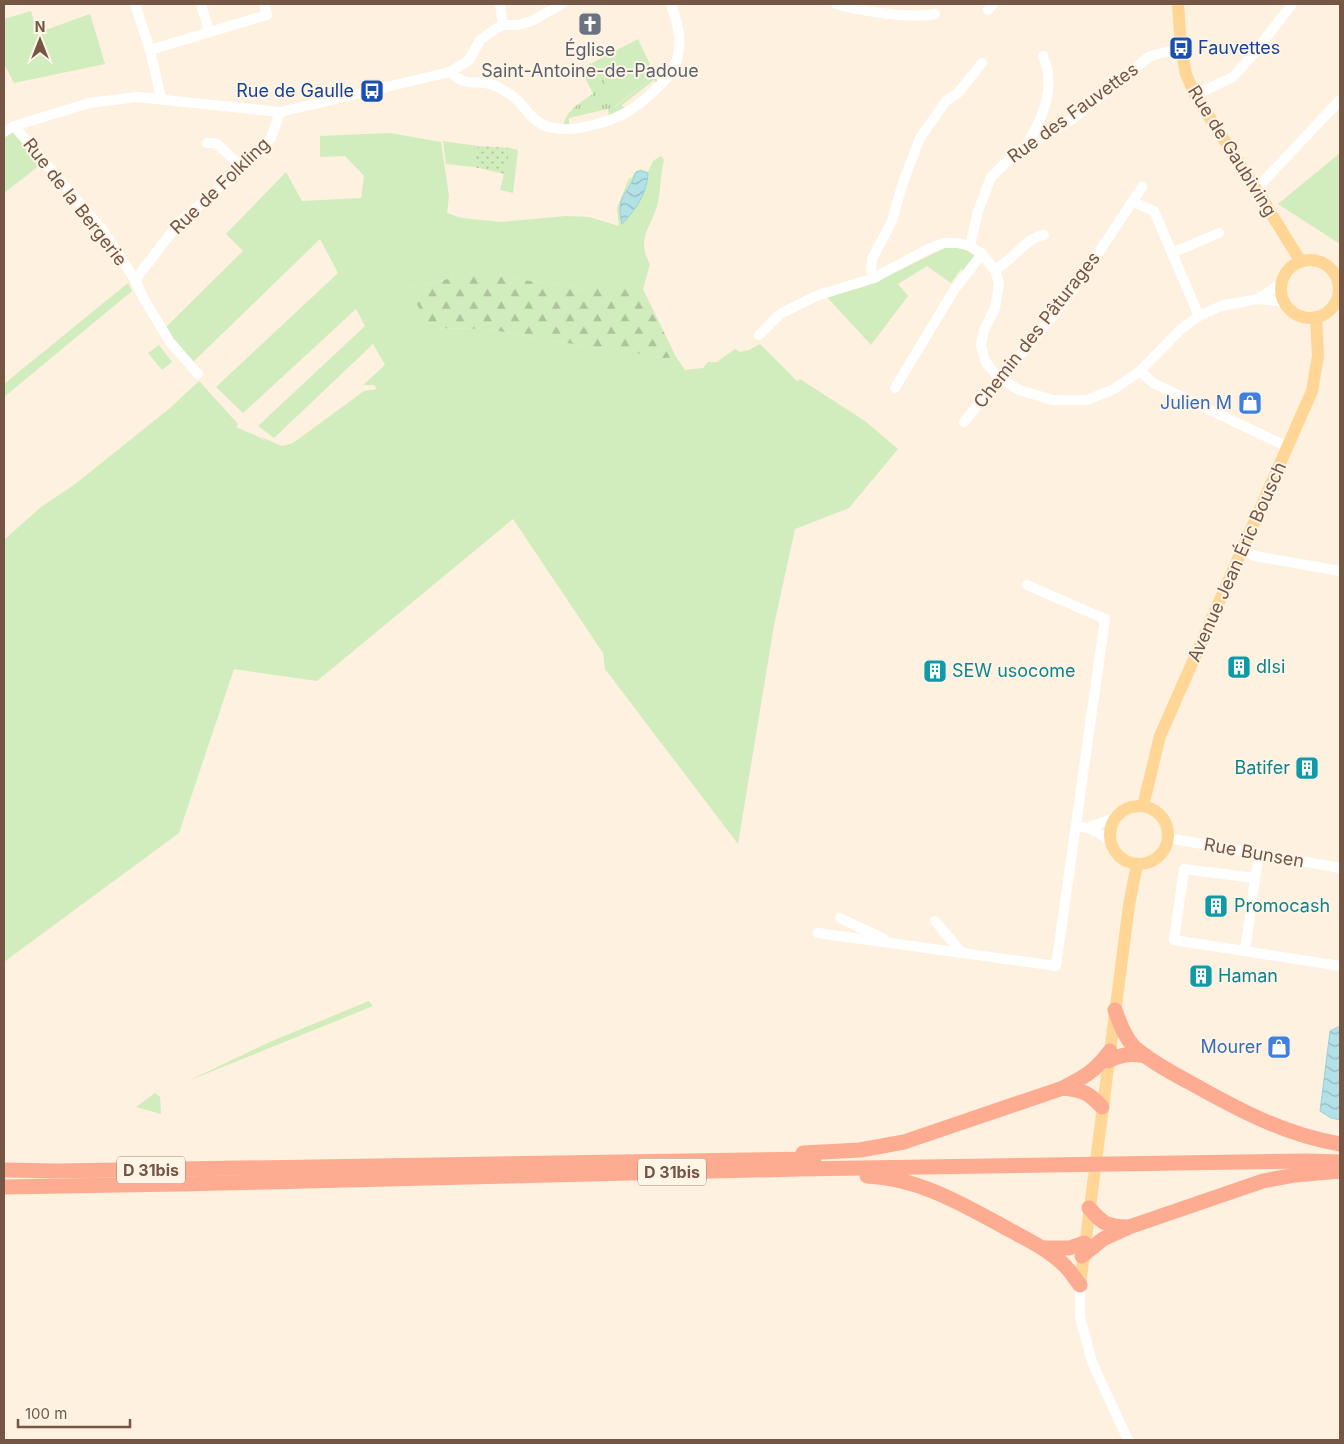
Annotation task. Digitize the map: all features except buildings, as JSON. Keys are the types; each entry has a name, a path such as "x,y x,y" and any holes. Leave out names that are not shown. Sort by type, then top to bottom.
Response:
{"highway":[{"path":"1115,1010 1126,1036 1146,1056 1238,1109 1280,1128 1322,1141 1340,1144"},
{"path":"745,1160 795,1153 860,1150 904,1142 1063,1088 1088,1075 1109,1056 1133,1053 1146,1056"},
{"path":"1063,1088 1078,1090 1091,1095 1102,1107"},
{"name":"D 31bis","path":"4,1170 106,1171 1295,1150 1340,1152"},
{"name":"D 31bis","path":"4,1187 799,1169 1306,1160 1340,1162"},
{"path":"799,1169 830,1174 878,1176 914,1184 950,1198 1043,1248 1066,1266 1080,1285"},
{"path":"1043,1248 1083,1249 1129,1227 1263,1181 1295,1175 1340,1171"},
{"path":"1089,1208 1100,1221 1112,1226 1129,1227"}],"main road":[{"name":"Rue de Gaubiving","path":"1178,4 1181,48 1186,74 1195,95 1301,262"},
{"path":"1309,260 1318,261 1326,265 1333,271 1340,287 1339,295 1330,310 1316,317 1298,315 1290,309 1282,293 1282,283 1286,274 1292,266 1301,262 1309,260"},
{"name":"Avenue Jean Éric Bousch","path":"1143,806 1160,736 1312,392 1318,356 1316,317"},
{"path":"1133,806 1143,806 1154,810 1162,818 1167,828 1168,838 1164,848 1157,857 1150,862 1137,864 1124,860 1115,851 1111,843 1110,832 1116,816 1121,811 1133,806"},
{"path":"1080,1285 1083,1249 1129,905 1137,864"}],"street":[{"path":"135,4 150,50 160,98"},
{"path":"201,4 209,31"},
{"path":"150,50 267,15 264,4"},
{"path":"500,4 503,25"},
{"path":"4,132 14,126 89,103 137,97 280,112 450,72 469,60 480,40 503,25 518,25 532,21 562,4"},
{"path":"450,72 463,82 493,85 507,92 515,98 532,118 548,127 567,129 604,122 632,109 673,71 680,49 679,28 670,4"},
{"path":"836,4 866,11 922,17 935,14"},
{"path":"1195,95 1233,77 1252,57 1292,4"},
{"name":"Rue des Fauvettes","path":"970,246 978,211 991,177 1018,151 1071,120 1150,56 1170,51"},
{"path":"1026,146 1038,125 1047,99 1048,74 1043,56"},
{"path":"874,278 871,271 872,259 892,221 902,185 920,138 946,102 958,92 982,63"},
{"path":"1256,189 1340,100"},
{"name":"Rue de Folkling","path":"135,280 178,224 242,167 271,138 280,112"},
{"name":"Rue de la Bergerie","path":"14,126 105,233 135,280 144,299 170,342 198,374"},
{"path":"206,143 218,145 242,167"},
{"name":"Chemin des Pâturages","path":"964,422 1057,311 1142,187"},
{"path":"1133,202 1154,211 1199,316"},
{"path":"1172,253 1219,233"},
{"path":"996,270 1036,236 1044,235"},
{"path":"759,335 780,314 816,296 874,278 930,248 944,243 957,243 970,246 982,254 996,270 999,283 995,308 984,330 981,345 985,361 1000,378 1019,390 1053,400 1086,400 1114,389 1140,371 1181,329 1199,316 1221,306 1258,299 1285,302"},
{"path":"895,388 954,290 982,254"},
{"path":"1258,299 1282,283"},
{"path":"1140,371 1153,383 1288,447"},
{"path":"1242,549 1255,556 1340,571"},
{"path":"818,933 1056,966 1105,619 1026,585"},
{"path":"1090,828 1116,816"},
{"path":"1076,826 1090,828 1111,843"},
{"name":"Rue Bunsen","path":"1168,838 1340,868"},
{"path":"1245,951 1259,854"},
{"path":"1255,878 1184,869 1174,940 1340,966"},
{"path":"840,918 894,944"},
{"path":"935,921 962,953"},
{"path":"1080,1285 1080,1317 1092,1362 1128,1440"}],"green space":[{"path":"31,11 37,33 90,14 105,64 14,83 4,64 4,19"},
{"path":"638,39 655,75 614,107 596,61"},
{"path":"596,61 615,107 655,75 658,83 654,80 622,105 625,109 609,117 608,109 569,118 569,129 563,129 566,117 578,104 593,94 581,69"},
{"path":"8,125 40,165 4,193 4,128"},
{"path":"390,133 441,142 449,196 447,213 462,218 501,222 566,216 589,217 619,226 617,208 629,178 631,179 634,173 640,169 648,172 653,161 661,156 664,160 657,206 644,241 644,248 650,264 643,289 585,289 489,275 448,279 409,288 430,328 487,329 590,347 676,357 685,370 703,368 708,362 717,362 735,349 740,352 760,344 797,381 800,379 865,421 898,449 849,508 795,529 774,625 738,844 605,669 603,653 513,519 317,681 234,669 179,833 4,962 4,540 41,507 74,485 170,408 199,381 238,424 236,427 267,442 261,437 282,446 293,443 364,391 377,389 374,385 363,385 385,365 373,344 274,438 258,426 365,326 356,309 243,413 216,387 338,273 320,239 192,363 164,329 243,251 226,234 286,172 302,201 361,198 364,176 345,156 320,157 320,136"},
{"path":"443,141 478,146 474,167 446,164"},
{"path":"478,146 510,148 505,174 474,167"},
{"path":"510,148 518,150 513,193 500,190"},
{"path":"1340,153 1340,244 1278,204"},
{"path":"945,248 965,249 975,256 964,271 961,269 951,283 927,266 898,284 908,296 871,345 827,297 866,286"},
{"path":"479,275 585,289 643,289 676,357 664,358 487,329 429,328 409,288 448,279"},
{"path":"128,283 132,291 4,397 4,384"},
{"path":"159,345 172,362 162,370 148,353"},
{"path":"369,1001 373,1006 188,1081 272,1041"},
{"path":"155,1093 160,1097 161,1114 136,1107"}],"water":[{"path":"636,172 648,173 643,194 632,213 622,224 620,214 621,201"},
{"path":"1340,1026 1340,1120 1331,1118 1320,1111 1330,1031"}],"place":[{"name":"Église Saint-Antoine-de-Padoue","path":"590,24"},
{"name":"Fauvettes","path":"1181,48"},
{"name":"Rue de Gaulle","path":"372,91"},
{"name":"Julien M","path":"1250,403"},
{"name":"dlsi","path":"1239,667"},
{"name":"SEW usocome","path":"935,671"},
{"name":"Batifer","path":"1307,768"},
{"name":"Promocash","path":"1216,906"},
{"name":"Haman","path":"1201,976"},
{"name":"Mourer","path":"1279,1047"}]}
